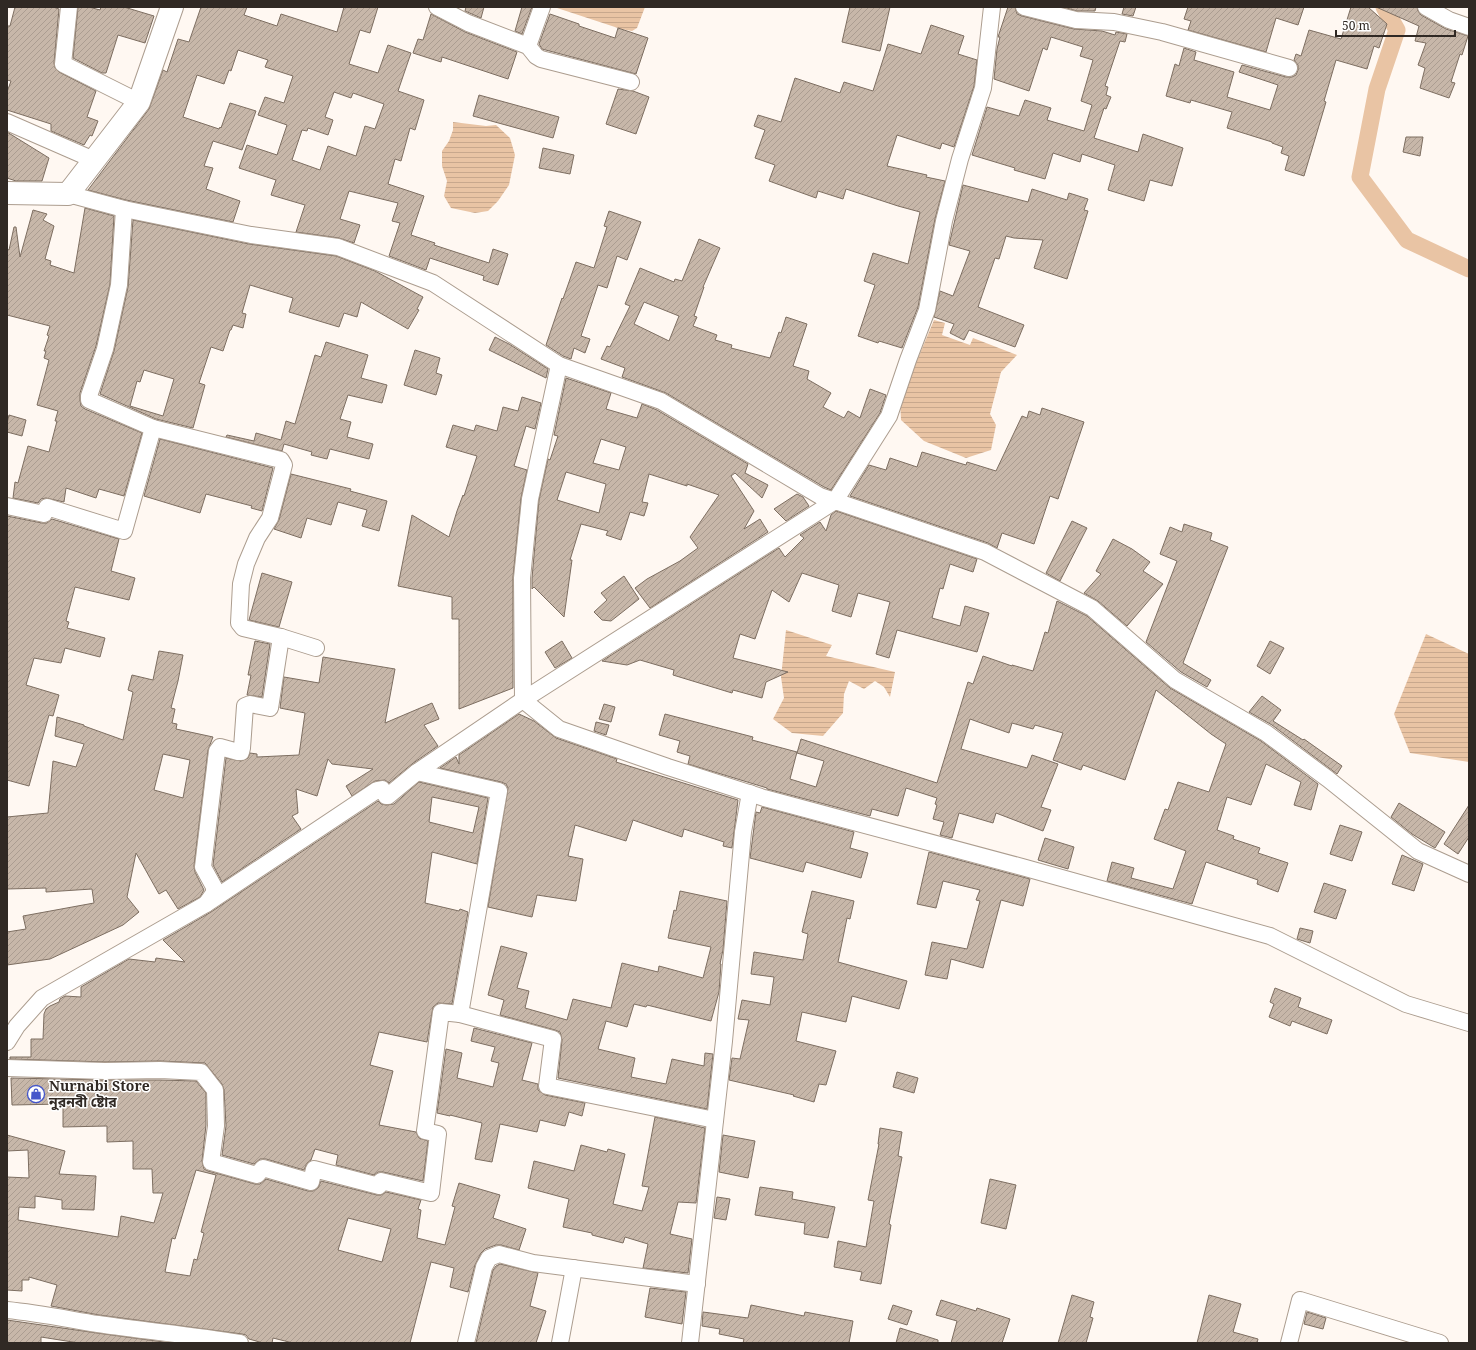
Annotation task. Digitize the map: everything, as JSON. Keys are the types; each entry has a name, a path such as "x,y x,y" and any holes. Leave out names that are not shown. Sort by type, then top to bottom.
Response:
{"street":[{"path":"69,7 63,64 139,102"},
{"path":"68,194 139,102 172,7"},
{"path":"437,7 468,22 528,46 536,56 552,62 631,82"},
{"path":"528,46 542,7"},
{"path":"7,1042 17,1026 42,998 206,904 377,790 382,789 386,796 388,796 417,772 523,700 835,502 889,416 927,310 944,221 960,159 983,88 992,7"},
{"path":"1024,7 1076,20 1114,22 1162,32 1290,68"},
{"path":"1426,7 1449,20 1469,27"},
{"path":"7,122 94,160"},
{"path":"7,193 68,194 124,209 251,235 338,247 433,284 559,365 661,401 820,496 985,552 1092,608 1175,680 1266,733 1328,779 1418,851 1469,874"},
{"path":"124,209 119,285 105,349 89,400 153,428 281,460 283,462 284,465 270,518 257,538 246,564 241,584 239,623 243,628 281,637 316,648"},
{"path":"523,700 522,578 530,499 559,365"},
{"path":"7,506 44,514 47,507 124,531 153,428"},
{"path":"206,904 214,893 214,887 203,867 217,751 220,747 241,752 245,706 250,704 270,708 281,637"},
{"path":"523,700 559,729 750,794 1270,936 1406,1004 1469,1023"},
{"path":"417,772 499,791 460,1014"},
{"path":"690,1343 724,1041 743,832 750,794"},
{"path":"7,1068 201,1072 215,1090 216,1126 211,1162 257,1175 263,1168 311,1182 314,1169 379,1186 381,1181 431,1193 438,1134 425,1131 441,1012 460,1014 553,1039 547,1086 715,1120"},
{"path":"466,1343 484,1268 489,1258 499,1254 534,1263 697,1284"},
{"path":"560,1343 574,1268"},
{"path":"1289,1343 1300,1300 1440,1343"},
{"path":"7,1310 37,1313 98,1324 200,1336 240,1343"}],"shaded area":[{"path":"554,7 645,7 637,28 632,31 621,29"},
{"path":"453,122 486,126 496,125 510,138 515,155 509,185 498,201 488,211 475,213 451,208 444,196 447,181 442,166 442,151 449,141 453,130"},
{"path":"934,320 945,323 942,335 970,345 973,338 1017,355 1001,372 990,414 996,425 991,450 966,458 924,441 901,420 900,401"},
{"path":"786,630 832,645 826,656 895,672 890,697 884,687 875,681 864,689 849,681 844,694 843,713 823,736 792,733 773,719 784,698 781,677"},
{"path":"1426,634 1469,654 1469,762 1410,753 1394,714"}],"building":[{"path":"15,7 53,7 59,9 54,63 55,68 59,72 96,91 87,117 98,121 92,136 90,135 84,145 51,131 51,124 7,110 7,92 11,81 7,80 7,26 10,26"},
{"path":"78,7 89,7 100,10 101,7 124,7 154,16 145,43 118,35 106,73 102,73 73,58"},
{"path":"201,7 247,7 244,15 277,26 281,14 337,32 344,7 378,7 370,33 360,30 349,64 378,73 388,45 411,53 398,91 424,100 415,130 410,128 401,161 395,159 388,184 424,196 411,235 435,243 434,245 489,263 493,249 508,254 498,285 483,280 484,276 430,258 426,270 389,256 400,223 392,221 398,203 349,191 340,219 360,225 354,243 339,238 296,232 305,205 271,195 276,180 239,168 247,145 277,155 287,125 258,115 265,97 284,103 293,76 265,67 268,60 238,50 231,71 229,70 224,84 197,75 183,117 219,129 220,127 221,128 230,103 256,111 242,150 213,141 204,166 213,168 206,189 240,201 233,222 126,200 88,190 149,109 163,70 167,72 178,39 189,42","holes":["334,92 351,98 353,93 384,104 375,129 365,126 356,156 328,146 320,170 292,160 302,130 307,131 308,128 328,135 333,120 325,117"]},
{"path":"466,7 484,7 481,18 465,11"},
{"path":"522,7 532,7 522,34 515,31"},
{"path":"850,7 890,7 880,51 842,42"},
{"path":"1008,7 1015,7 1017,14 1022,16 1074,29 1102,31 1115,35 1116,32 1127,34 1125,42 1120,41 1105,86 1108,87 1106,95 1111,97 1106,109 1104,108 1094,138 1138,152 1143,134 1183,148 1172,186 1150,180 1144,201 1108,190 1115,165 1082,154 1080,162 1053,153 1045,179 972,155 987,107 1019,116 1025,100 1051,108 1047,120 1084,131 1092,105 1081,101 1093,60 1080,56 1083,47 1051,37 1047,50 1043,48 1029,91 994,79 997,49 1000,37 998,37"},
{"path":"1063,7 1096,7 1095,11 1077,11"},
{"path":"1124,7 1136,7 1133,16 1122,14"},
{"path":"1188,7 1304,7 1298,25 1276,18 1266,52 1188,30 1191,21 1184,19"},
{"path":"1351,7 1368,7 1387,24 1379,48 1374,46 1367,69 1336,60 1324,101 1326,102 1304,176 1285,170 1289,156 1281,153 1283,147 1272,142 1227,128 1232,112 1191,100 1190,103 1166,96 1175,64 1179,66 1184,48 1196,52 1194,60 1234,72 1227,97 1270,110 1278,85 1239,72 1242,65 1286,77 1296,75 1298,65 1294,60 1296,54 1301,56 1309,30 1341,39"},
{"path":"1376,7 1417,7 1421,15 1446,29 1468,36 1462,55 1460,54 1451,82 1455,83 1449,98 1420,88 1425,68 1418,65 1426,43 1415,41 1419,26"},
{"path":"431,14 465,32 517,52 508,79 442,57 441,62 413,53 418,39 423,40"},
{"path":"550,14 579,24 579,26 615,38 618,28 648,38 636,74 542,49 539,44"},
{"path":"931,25 964,36 958,54 977,60 974,86 954,147 942,143 940,149 897,135 887,166 927,175 926,177 945,181 935,219 918,307 902,348 879,341 878,343 858,336 875,285 864,281 873,253 908,264 920,212 846,189 843,199 818,191 816,198 769,181 775,165 755,158 765,130 754,126 758,115 781,122 795,78 840,93 844,82 873,91 888,44 921,54"},
{"path":"618,89 633,91 649,97 636,134 606,124"},
{"path":"479,95 559,117 553,138 473,116"},
{"path":"7,132 49,158 42,181 16,181 7,178"},
{"path":"1406,137 1423,137 1420,156 1403,152"},
{"path":"543,148 574,155 570,174 539,168"},
{"path":"963,185 1028,202 1032,189 1067,200 1069,193 1088,199 1084,210 1088,211 1067,279 1034,268 1043,240 1006,236 999,259 995,258 978,307 1024,325 1015,347 969,330 964,340 950,333 954,324 934,317 940,291 953,296 970,251 949,245"},
{"path":"85,208 114,216 110,284 96,346 80,393 81,406 142,433 124,496 99,489 96,498 66,488 64,502 46,498 41,499 38,503 13,498 15,482 18,483 28,446 49,452 58,411 37,405 49,360 44,358 46,351 44,351 49,336 47,335 50,326 7,315 7,249 9,250 14,227 16,227 20,257 33,210 47,214 43,220 54,226 45,259 51,261 50,265 74,273"},
{"path":"609,211 641,222 627,260 617,256 607,288 598,285 581,336 590,339 585,353 574,348 571,359 563,356 546,345 576,262 594,268 607,227 604,226"},
{"path":"133,220 249,244 336,256 375,271 423,297 417,309 419,310 408,329 361,302 357,317 344,313 339,327 289,312 293,298 250,285 242,313 246,314 243,328 233,325 223,351 211,347 199,383 205,385 193,428 156,419 100,394 114,351 128,287","holes":["144,370 174,379 163,416 130,406 137,381 140,382"]},
{"path":"699,239 720,248 703,287 694,316 697,317 693,326 717,335 715,340 732,345 731,348 770,358 786,317 807,324 793,366 809,371 807,379 831,393 823,407 844,418 848,411 860,418 870,389 886,395 880,413 831,490 666,393 622,377 625,368 601,359 607,346 610,347 630,306 625,304 640,268 674,282 675,279 682,281","holes":["644,302 679,316 669,341 634,324"]},
{"path":"495,337 509,344 548,369 546,378 489,350"},
{"path":"326,342 368,355 361,378 387,385 382,403 348,395 340,419 351,422 347,437 373,444 369,459 330,449 327,459 311,455 312,452 284,444 282,451 226,437 227,435 254,441 256,433 281,440 286,421 295,424 315,355 321,357"},
{"path":"415,350 440,358 436,373 442,375 436,395 404,385"},
{"path":"566,378 611,393 606,409 637,418 642,404 657,410 748,464 745,473 768,485 762,498 735,473 731,476 754,511 744,529 760,519 768,532 650,608 635,588 647,579 680,561 698,548 690,537 719,495 687,484 687,486 649,474 642,502 648,503 644,516 630,512 621,540 606,535 608,531 581,524 570,560 572,560 564,617 534,587 532,589 539,500 548,459 550,460 558,436 554,435","holes":["601,439 626,447 619,470 593,463","566,472 606,484 599,513 557,500"]},
{"path":"522,397 541,403 535,429 526,426 514,466 527,470 521,498 513,577 513,688 459,709 459,619 452,619 452,597 398,586 412,515 449,537 477,456 446,447 453,425 474,431 476,425 497,431 503,407 518,411"},
{"path":"1042,408 1084,422 1058,499 1050,496 1034,544 1002,533 997,548 988,543 850,496 869,465 886,470 890,458 917,467 922,452 966,465 967,462 996,471 1022,416 1027,418 1029,411 1040,415"},
{"path":"9,415 26,420 22,436 7,432"},
{"path":"160,439 273,468 262,511 251,508 252,506 206,494 200,513 144,496"},
{"path":"291,474 351,489 350,491 387,501 379,531 362,526 367,510 338,502 331,525 307,518 301,538 274,529 279,520"},
{"path":"797,494 803,497 809,506 786,521 774,509"},
{"path":"836,511 977,559 973,572 950,564 943,589 940,588 932,618 960,626 965,606 989,613 977,652 897,630 889,658 876,654 890,602 858,593 851,617 832,611 839,585 802,573 789,602 772,590 755,639 740,634 733,658 788,672 766,682 762,698 733,690 732,693 673,675 674,670 640,660 627,665 602,661 779,548 785,557 804,538 800,535 820,522 826,531 831,515"},
{"path":"7,516 42,523 47,523 52,519 119,539 111,571 135,578 129,600 75,587 66,621 69,622 67,628 105,638 100,657 65,648 61,663 34,658 26,685 59,695 53,716 49,715 29,786 7,780"},
{"path":"1072,521 1087,528 1060,581 1046,573"},
{"path":"1184,524 1212,533 1210,540 1228,547 1183,663 1211,680 1207,687 1181,672 1146,642 1177,561 1160,554 1170,527 1182,532"},
{"path":"1113,539 1132,549 1150,562 1143,571 1163,584 1127,626 1098,601 1084,593 1101,574 1096,571"},
{"path":"262,573 292,582 279,627 249,620"},
{"path":"624,576 639,599 611,621 602,620 594,612 607,600 601,593"},
{"path":"1057,601 1087,616 1170,688 1261,741 1318,784 1311,810 1294,805 1301,782 1266,764 1251,805 1227,797 1217,830 1234,836 1233,839 1260,848 1258,853 1288,863 1278,892 1257,884 1258,880 1206,862 1192,904 1107,881 1112,862 1134,868 1131,878 1173,889 1186,851 1154,839 1165,809 1168,810 1178,782 1209,792 1226,744 1211,734 1156,690 1125,780 1083,765 1081,770 1053,760 1063,733 1035,725 1033,729 1012,723 1009,733 970,719 961,749 1027,768 1032,755 1058,764 1041,807 1051,810 1043,831 996,813 993,823 959,813 952,838 940,835 944,822 933,819 937,805 935,804 937,798 906,788 898,816 872,809 870,816 767,789 688,764 690,756 677,752 680,741 659,735 665,714 753,737 752,740 797,752 790,779 816,787 824,761 797,753 801,739 937,783 968,682 973,684 983,656 1012,666 1033,671 1045,632 1048,633"},
{"path":"255,641 270,644 262,697 247,695 251,675 248,675"},
{"path":"562,641 572,658 555,668 545,652"},
{"path":"1270,641 1284,648 1270,674 1257,666"},
{"path":"159,651 183,655 171,708 175,709 172,723 177,724 176,729 213,737 208,750 194,866 195,872 204,890 200,897 178,909 166,890 159,894 136,853 127,897 139,912 123,925 50,959 7,965 7,932 26,929 23,916 94,903 92,889 46,892 46,888 7,889 7,817 48,813 53,761 76,767 84,744 55,736 57,717 84,725 123,740 133,692 128,690 132,675 153,680","holes":["163,754 190,760 183,798 154,790"]},
{"path":"323,657 395,669 385,723 432,703 439,719 424,725 438,746 412,764 389,783 385,780 375,781 352,796 346,786 373,769 332,764 328,759 317,796 296,789 298,813 292,816 301,829 222,882 213,865 226,758 241,761 248,758 250,753 257,754 257,757 299,755 305,713 280,708 284,677 319,683"},
{"path":"1262,696 1281,710 1273,721 1303,740 1304,739 1342,766 1337,774 1272,725 1249,712"},
{"path":"604,704 615,707 611,722 599,719"},
{"path":"519,714 534,721 556,738 617,759 616,762 738,800 732,848 723,846 724,842 684,829 682,837 633,820 626,841 575,825 568,856 583,859 576,901 537,895 532,917 488,907 508,788 506,784 501,782 440,768 456,757 459,764 459,755"},
{"path":"596,722 609,725 606,735 594,731"},
{"path":"419,782 488,798 477,864 432,852 425,903 459,911 460,909 468,912 452,1004 438,1003 433,1007 427,1042 379,1032 370,1065 393,1071 379,1125 416,1132 419,1138 428,1141 423,1181 383,1172 378,1172 374,1175 336,1165 338,1155 315,1149 311,1160 307,1163 304,1170 266,1159 260,1159 254,1164 222,1155 226,1126 224,1090 222,1084 205,1063 10,1059 10,1057 31,1057 31,1039 43,1039 44,1014 46,1009 59,1002 60,999 65,996 81,997 81,987 129,959 155,962 156,958 185,962 163,940 211,912 378,801 381,804 386,805 394,804","holes":["432,797 479,807 473,833 429,822"]},
{"path":"1399,803 1445,832 1435,848 1412,834 1391,817"},
{"path":"1469,805 1469,837 1458,854 1444,844"},
{"path":"762,807 854,832 850,848 868,853 861,878 806,862 803,872 750,858 756,812 760,813"},
{"path":"1340,825 1362,832 1352,861 1330,854"},
{"path":"1045,838 1074,847 1068,869 1038,860"},
{"path":"929,852 1030,879 1023,906 1001,900 983,968 951,959 947,979 925,975 932,942 967,949 980,901 976,900 980,890 943,881 936,908 917,904"},
{"path":"1402,855 1423,864 1414,891 1392,884"},
{"path":"1324,883 1346,890 1336,919 1314,912"},
{"path":"680,891 727,901 723,950 720,964 719,992 711,1021 647,1005 646,1007 634,1004 627,1027 606,1021 598,1049 635,1058 631,1077 666,1084 672,1059 704,1066 705,1053 713,1054 707,1109 558,1078 562,1040 560,1032 500,1015 504,1000 488,995 501,946 527,953 517,988 529,991 525,1008 567,1020 573,999 611,1008 622,963 658,972 659,966 703,978 711,947 668,938"},
{"path":"812,891 854,901 850,919 847,918 838,962 907,981 899,1009 852,996 846,1022 802,1012 796,1041 836,1051 826,1085 819,1084 814,1102 793,1096 794,1095 729,1080 732,1058 740,1059 749,1020 738,1019 742,1000 770,1005 774,977 751,974 754,952 803,960 808,934 802,932"},
{"path":"1300,928 1313,931 1310,943 1297,939"},
{"path":"1275,988 1301,998 1298,1007 1332,1020 1327,1034 1292,1021 1290,1026 1269,1017 1274,1004 1270,1002"},
{"path":"474,1028 532,1043 522,1080 538,1084 538,1090 545,1095 585,1103 582,1116 569,1112 565,1126 540,1120 537,1132 500,1124 492,1162 475,1159 482,1123 437,1113 446,1049 462,1053 457,1078 493,1087 499,1063 491,1061 495,1047 471,1041"},
{"path":"897,1072 918,1078 914,1093 893,1087"},
{"path":"11,1078 196,1081 206,1093 206,1125 202,1161 204,1169 208,1171 255,1184 260,1184 266,1179 308,1191 313,1191 318,1188 321,1181 377,1195 381,1195 386,1192 421,1200 418,1209 421,1210 417,1238 445,1245 455,1207 452,1206 459,1183 500,1195 493,1218 526,1229 519,1250 496,1245 485,1249 481,1253 475,1265 468,1292 450,1287 454,1268 431,1262 410,1343 293,1343 273,1338 272,1343 263,1343 249,1339 246,1335 242,1334 99,1315 51,1306 57,1285 29,1277 29,1280 22,1280 22,1291 7,1290 7,1177 29,1178 28,1150 7,1151 7,1135 65,1151 59,1174 96,1176 94,1210 62,1209 62,1200 35,1196 35,1208 19,1207 18,1220 118,1237 121,1216 154,1223 163,1193 153,1193 152,1169 133,1169 133,1141 107,1142 107,1126 63,1127 63,1104 12,1105","holes":["196,1170 216,1175 201,1232 204,1233 197,1260 194,1259 190,1276 165,1272 172,1238 175,1239","348,1218 391,1229 382,1262 338,1250"]},
{"path":"655,1117 705,1128 696,1203 678,1202 670,1234 692,1239 688,1273 643,1268 648,1244 625,1237 623,1243 592,1235 592,1233 563,1227 569,1199 528,1188 534,1161 574,1171 581,1145 607,1152 608,1149 625,1154 613,1204 642,1211 649,1187 642,1186"},
{"path":"880,1128 902,1132 898,1156 902,1157 889,1224 891,1225 881,1284 860,1280 862,1272 834,1267 838,1241 866,1247 874,1201 868,1200 879,1144"},
{"path":"723,1135 755,1141 748,1178 719,1172"},
{"path":"990,1179 1016,1185 1006,1229 981,1223"},
{"path":"760,1187 793,1192 792,1199 835,1207 828,1238 804,1234 805,1223 755,1215"},
{"path":"717,1197 730,1199 726,1220 714,1218"},
{"path":"500,1264 538,1273 530,1306 546,1311 536,1343 476,1343 493,1270"},
{"path":"650,1288 686,1292 682,1324 645,1317"},
{"path":"1072,1295 1094,1302 1090,1317 1093,1318 1086,1343 1058,1343"},
{"path":"1209,1295 1241,1304 1233,1332 1258,1339 1257,1343 1197,1343"},
{"path":"941,1300 976,1311 977,1308 1010,1319 1002,1343 951,1343 957,1321 936,1315"},
{"path":"751,1305 804,1316 805,1312 853,1321 849,1343 743,1343 744,1339 719,1334 720,1329 702,1326 703,1312 748,1318"},
{"path":"893,1305 912,1311 907,1325 888,1319"},
{"path":"1307,1312 1326,1318 1323,1329 1304,1324"},
{"path":"7,1320 171,1343 79,1343 41,1337 41,1343 7,1343"},
{"path":"900,1328 938,1340 938,1343 896,1343"}],"waterway":[{"path":"1384,7 1397,30 1377,89 1360,177 1407,240 1469,269"}],"place":[{"name":"Nurnabi Store নুরনবী ষ্টোর","path":"36,1094"}]}
